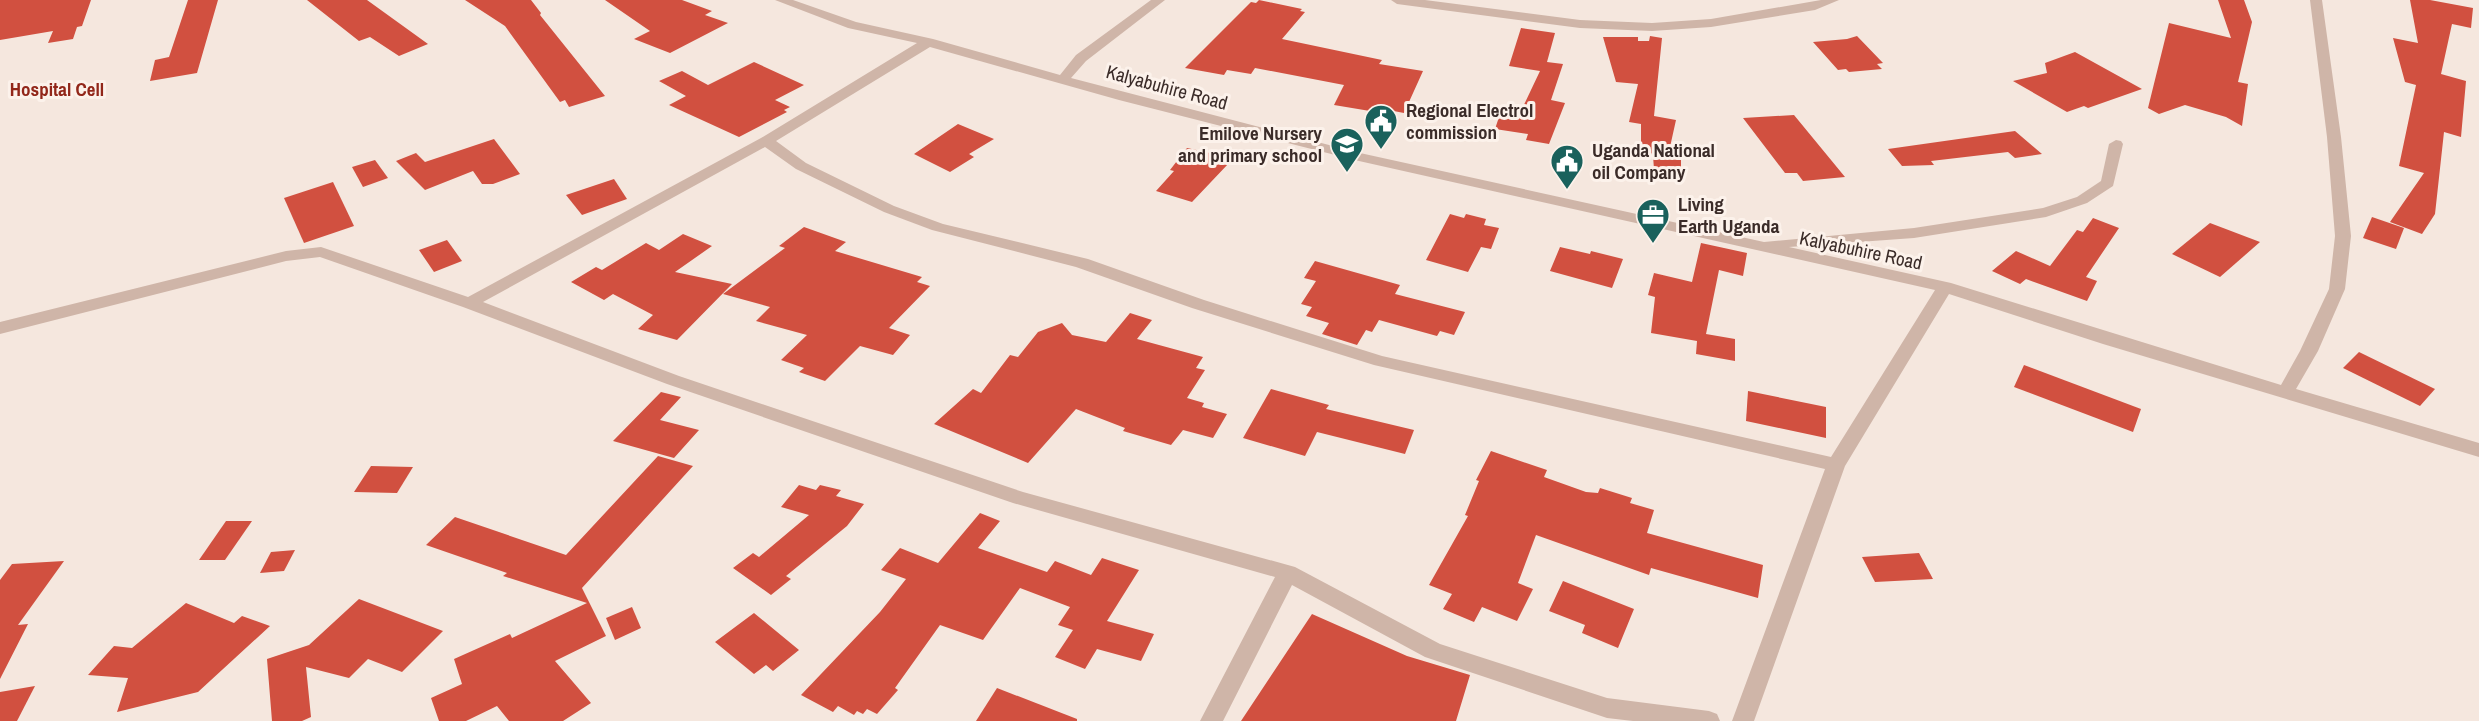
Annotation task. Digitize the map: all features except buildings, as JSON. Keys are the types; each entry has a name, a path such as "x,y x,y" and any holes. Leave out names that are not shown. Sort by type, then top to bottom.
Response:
{"street":[{"name":"Kalyabuhire Road","path":"780,0 852,25 928,42 1124,97 1359,157 1749,246 1945,287 2109,340 2479,450"},
{"path":"1064,78 1081,58 1159,0"},
{"path":"1397,0 1580,24 1652,27 1711,23 1815,6 1832,0"},
{"path":"2286,392 2309,351 2337,289 2343,236 2334,137 2316,0"},
{"path":"469,303 766,141 928,42"},
{"path":"766,141 801,166 889,209 938,227 1082,263 1198,304 1380,360 1836,465"},
{"path":"1749,246 1914,233 2046,212 2082,200 2108,183 2116,144"},
{"path":"0,328 305,252 321,252 469,303 673,380 1020,498 1288,573 1433,652 1607,708 1709,721"},
{"path":"1743,721 1836,465 1945,287"},
{"path":"1211,721 1288,573"}],"place":[{"name":"Regional Electrol commission","path":"1381,151"},
{"name":"Emilove Nursery and primary school","path":"1347,174"},
{"name":"Uganda National oil Company","path":"1567,191"},
{"name":"Living Earth Uganda","path":"1653,245"}],"district":[{"name":"Hospital Cell","path":"57,89"}]}
